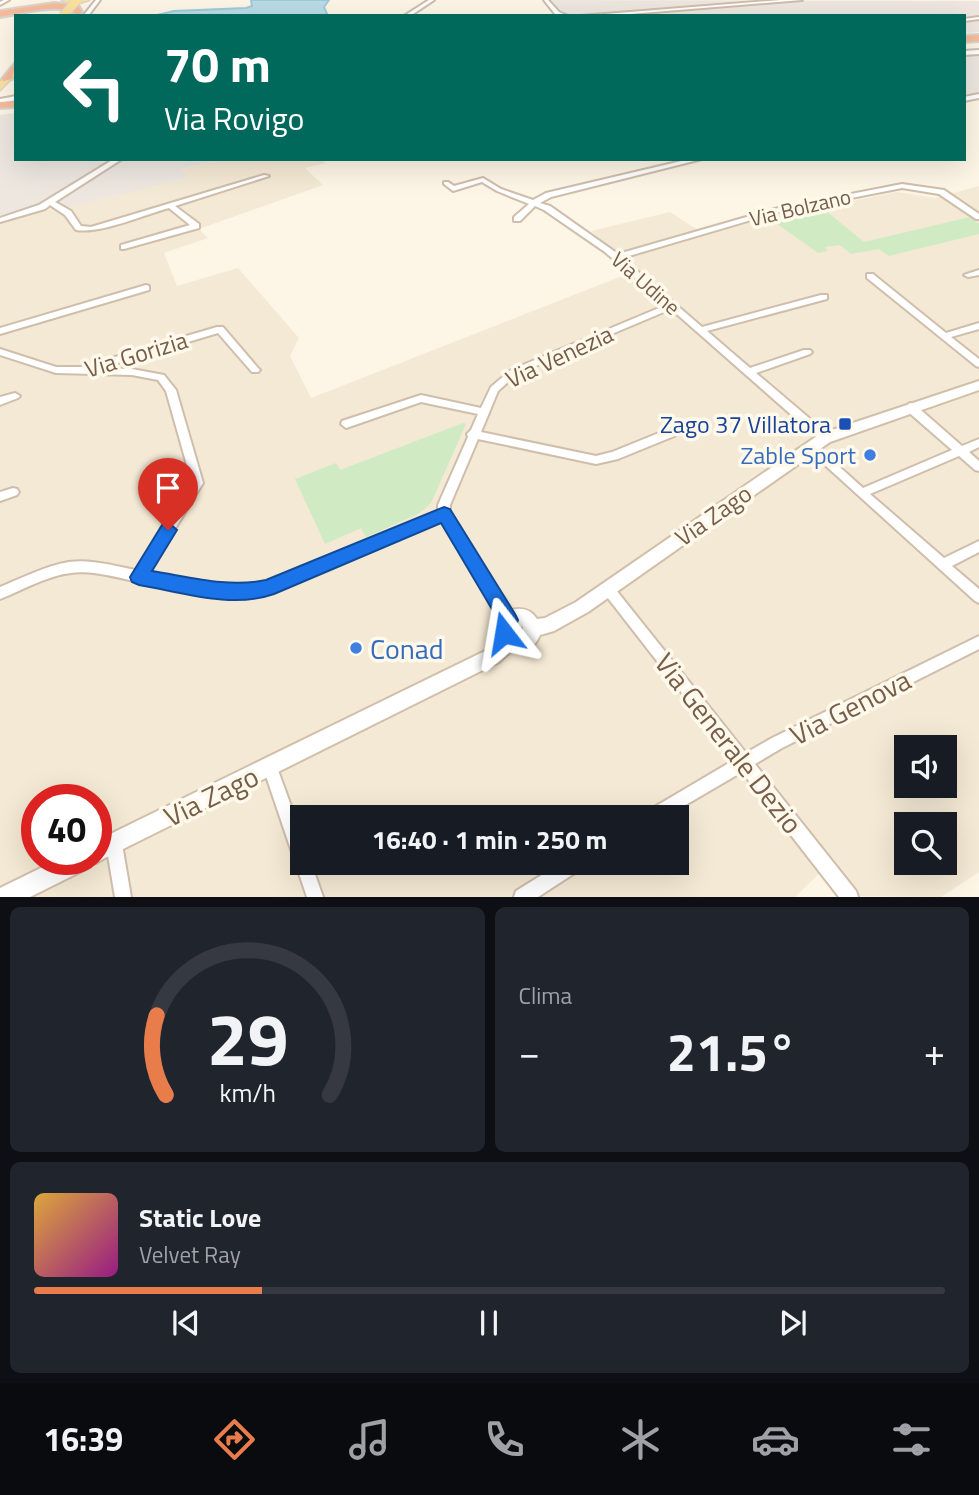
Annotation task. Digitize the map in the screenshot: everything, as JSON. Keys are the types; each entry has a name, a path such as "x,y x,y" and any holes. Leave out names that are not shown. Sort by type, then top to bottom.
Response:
{"highway":[{"path":"27,14 64,0"},
{"path":"32,14 63,6 76,8 78,14"}],"main road":[{"path":"64,0 70,3 91,0"},
{"path":"65,14 77,0"},
{"path":"79,14 91,0"},
{"path":"0,104 9,84"}],"street":[{"path":"0,4 7,0"},
{"path":"409,14 432,0"},
{"path":"546,0 559,14"},
{"path":"609,14 800,0"},
{"path":"0,220 51,202 116,161"},
{"path":"517,219 534,203 561,192 691,161"},
{"path":"51,202 68,213 76,225 87,230 172,207 266,176"},
{"name":"Via Udine","path":"446,183 453,190 483,180 562,218 617,257 825,438"},
{"name":"Via Bolzano","path":"617,257 774,211 902,186 941,192 975,210 979,217"},
{"path":"124,247 196,226 172,207"},
{"path":"968,275 979,272"},
{"path":"870,275 979,365"},
{"path":"0,331 146,288"},
{"path":"701,330 824,297"},
{"name":"Via Venezia","path":"444,514 445,497 472,434 494,389 506,376 672,306"},
{"path":"944,336 979,326"},
{"name":"Via Gorizia","path":"0,352 41,368 78,373 101,363 220,330 255,370"},
{"path":"750,371 807,352"},
{"path":"78,373 132,372 161,377 171,390 175,403 198,483 139,577"},
{"name":"Via Zago","path":"114,844 493,656 509,641 526,642 533,628 570,615 825,438 979,385"},
{"path":"0,401 15,396"},
{"path":"346,424 421,398 482,412"},
{"path":"910,407 979,467"},
{"path":"472,434 596,460 614,456 690,425"},
{"path":"864,492 979,443"},
{"path":"810,447 864,492 979,597"},
{"path":"0,497 13,492"},
{"path":"0,593 73,566 225,591 251,591 267,588 444,514 509,620"},
{"path":"944,564 979,546"},
{"name":"Via Generale Dezio","path":"608,589 850,897"},
{"path":"509,641 503,628 509,620 525,618 533,628"},
{"name":"Via Genova","path":"671,805 744,761 979,642"},
{"path":"270,767 290,825"},
{"path":"114,844 123,897"},
{"path":"6,897 50,875"},
{"path":"307,875 315,897"},
{"path":"522,897 556,875"}],"shaded area":[{"path":"545,0 979,1 979,32 966,33 966,14 556,14"},
{"path":"979,49 979,93 966,95 966,50"},
{"path":"14,113 14,161 216,161 182,169 187,178 61,209 51,202 0,220 0,115"},
{"path":"218,161 324,161 326,163 305,168 323,185 199,229 208,238 164,253 177,286 238,268 299,338 290,356 311,398 635,271 591,231 670,212 704,234 772,217 897,192 935,198 979,186 979,872 941,897 839,896 820,873 795,897 0,897 0,220 51,202 60,209 186,178 182,169"}],"green space":[{"path":"820,206 864,242 970,217 979,224 979,234 889,256 879,249 851,254 840,245 825,247 828,251 818,253 769,218"},
{"path":"466,424 431,503 418,514 366,537 361,528 325,544 295,479 336,463 340,470"}],"water":[{"path":"251,0 329,0 324,7 327,14 161,14 174,11 252,6"}],"place":[{"name":"Zago 37 Villatora","path":"845,424"},
{"name":"Zable Sport","path":"870,455"},
{"name":"Conad","path":"356,648"}],"route":[{"path":"168,530 139,577 225,591 251,591 267,588 444,514 496,603 509,620 503,628 504,633"}]}
